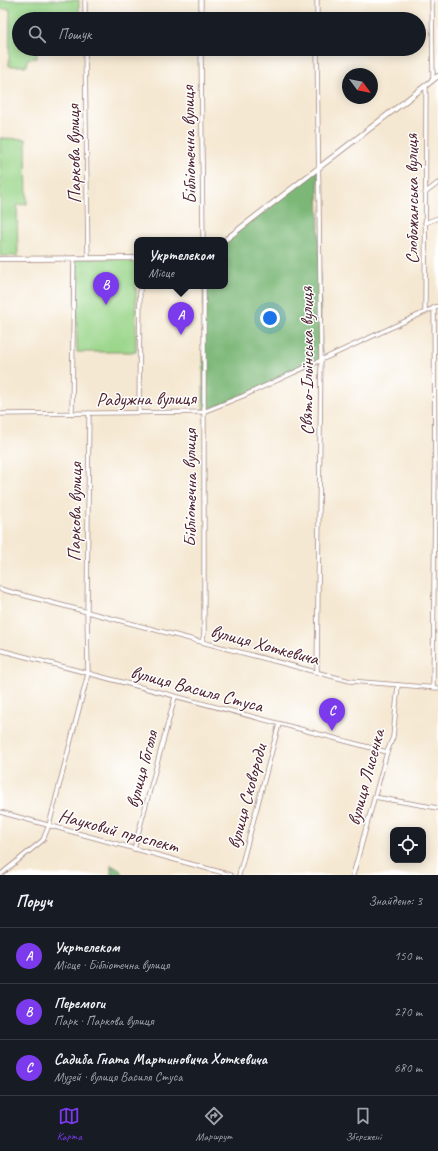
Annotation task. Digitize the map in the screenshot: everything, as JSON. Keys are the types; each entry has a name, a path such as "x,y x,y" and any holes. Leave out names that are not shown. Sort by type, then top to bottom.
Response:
{"street":[{"path":"85,0 85,12"},
{"path":"201,0 201,12"},
{"path":"317,0 317,12"},
{"path":"432,0 433,80"},
{"name":"Паркова вулиця","path":"85,56 88,258"},
{"name":"Бібліотечна вулиця","path":"201,56 204,237"},
{"name":"Свято-Ільїнська вулиця","path":"317,56 321,360 317,672"},
{"path":"228,238 438,76"},
{"name":"Слобожанська вулиця","path":"425,312 426,86"},
{"path":"425,193 438,183"},
{"path":"425,223 438,218"},
{"path":"72,413 74,258"},
{"path":"0,259 134,258"},
{"path":"139,412 140,289"},
{"name":"Бібліотечна вулиця","path":"202,642 204,634 204,289"},
{"path":"433,688 436,306"},
{"name":"Радужна вулиця","path":"0,414 203,412 243,396 436,306"},
{"name":"Паркова вулиця","path":"0,874 43,840 49,825 88,674 87,612 90,413"},
{"name":"вулиця Хоткевича","path":"0,589 350,681 438,688"},
{"name":"вулиця Василя Стуса","path":"0,652 387,752"},
{"name":"вулиця Лисенка","path":"353,875 387,752 393,737 398,685"},
{"name":"вулиця Гоголя","path":"134,849 175,696"},
{"name":"вулиця Сковороди","path":"239,875 279,724"},
{"path":"374,798 438,808"},
{"name":"Науковий проспект","path":"0,812 231,875"}],"green space":[{"path":"0,0 79,0 79,12 12,12 12,56 37,56 37,58 27,59 27,66 9,66 10,9 0,9"},
{"path":"0,138 26,139 27,204 17,205 18,256 0,256"},
{"path":"318,169 321,360 203,412 204,289 228,289 228,238"},
{"path":"76,258 134,258 134,289 136,289 136,352 77,352"},
{"path":"111,865 120,870 123,875 111,875"}],"place":[{"name":"Перемоги","path":"106,305"},
{"name":"Укртелеком","path":"181,335"},
{"name":"Садиба Гната Мартиновича Хоткевича","path":"332,731"}]}
